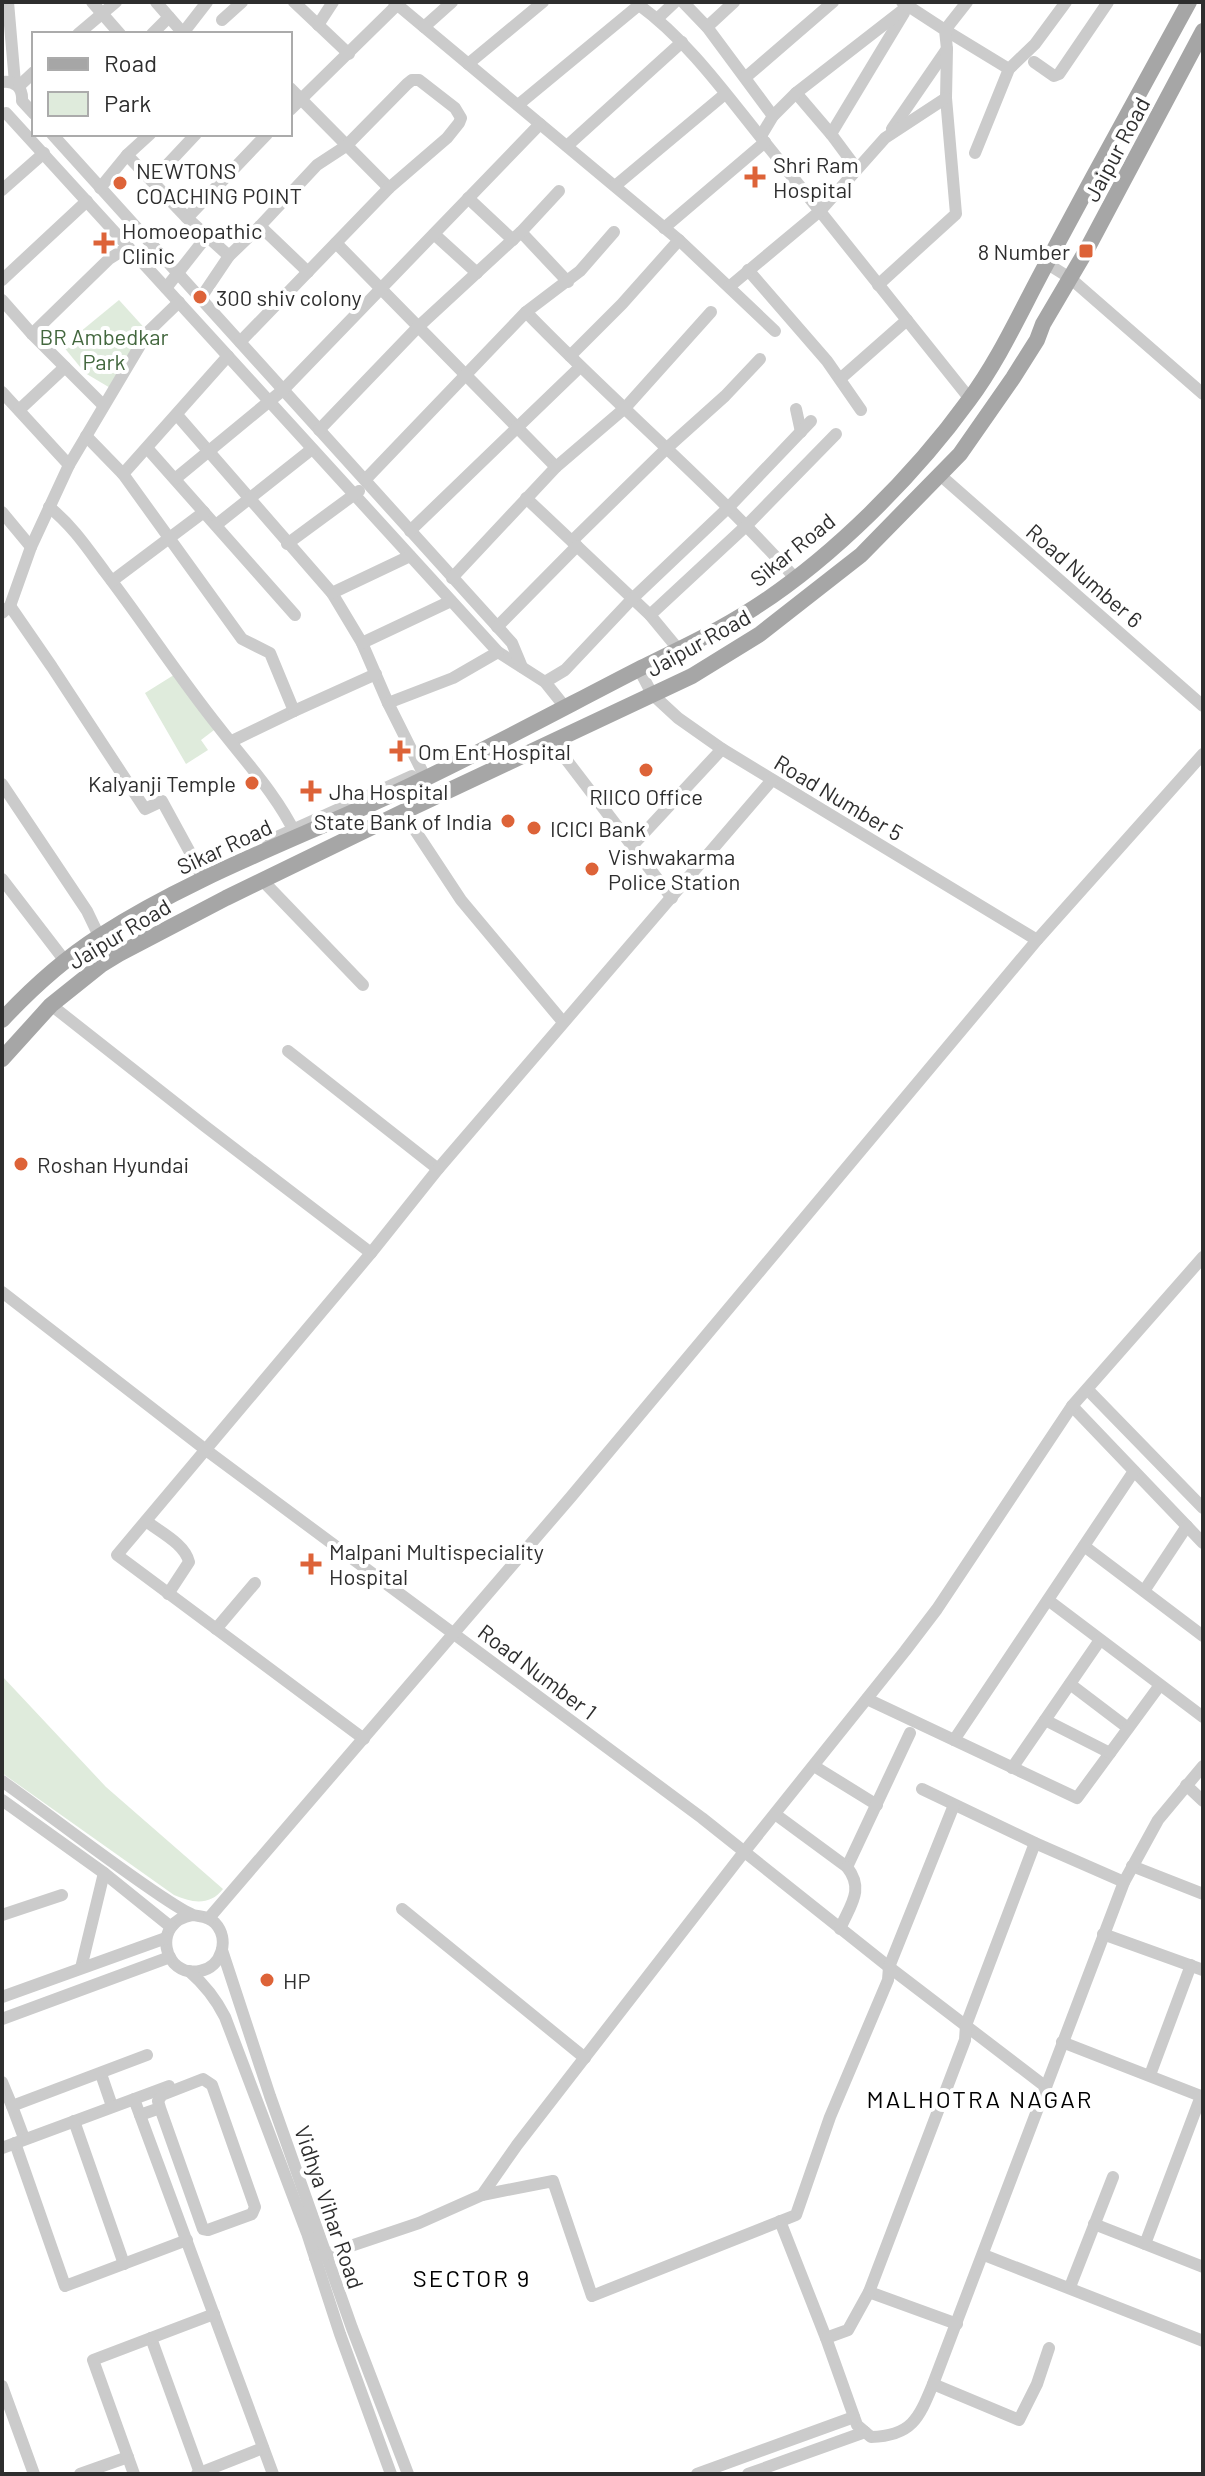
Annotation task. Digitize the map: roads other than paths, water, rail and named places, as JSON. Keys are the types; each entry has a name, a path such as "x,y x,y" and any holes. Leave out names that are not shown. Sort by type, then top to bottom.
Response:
{"main road":[{"name":"Sikar Road","path":"2,1020 63,959 98,933 295,832 373,804 424,775 526,729 709,636 795,578 863,519 945,431 970,399 1183,4"},
{"name":"Jaipur Road","path":"2,1059 51,1005 119,954 403,812 692,676 795,608 861,555 960,454 1006,388 1037,340 1203,31"}],"street":[{"path":"4,112 16,109 23,96 12,83 8,2"},
{"path":"92,2 118,32"},
{"path":"80,32 116,2"},
{"path":"156,2 183,32"},
{"path":"185,32 207,2"},
{"path":"222,20 242,2"},
{"path":"294,2 349,54"},
{"path":"318,25 333,2"},
{"path":"424,27 452,2"},
{"path":"468,64 543,2"},
{"path":"658,18 675,2"},
{"path":"683,2 707,27 773,116"},
{"path":"707,27 734,2"},
{"path":"746,77 833,2"},
{"path":"878,285 956,214 946,98 945,30 967,2"},
{"path":"975,153 1009,69 1035,44 1066,2"},
{"path":"1034,62 1054,76 1059,74 1108,2"},
{"path":"292,108 349,54 396,3 679,240 775,331"},
{"path":"518,105 640,3 682,42 763,139 970,399"},
{"path":"905,4 1009,69"},
{"path":"664,228 763,139 773,116 796,93 905,4"},
{"path":"831,134 905,4"},
{"path":"154,32 169,17"},
{"path":"567,146 682,42"},
{"path":"729,287 820,211 885,138 947,49"},
{"path":"708,74 727,56"},
{"path":"12,83 32,73"},
{"path":"200,299 229,256 317,165 346,146 412,80 419,80 455,108 461,118 447,138 389,188 240,342"},
{"path":"292,90 389,188"},
{"path":"796,93 857,169"},
{"path":"615,186 725,94"},
{"path":"885,138 946,98"},
{"path":"22,101 32,112"},
{"path":"4,112 498,652 545,682 565,707"},
{"path":"175,479 283,390 540,124"},
{"path":"57,136 100,188 512,643 522,667"},
{"path":"100,188 127,155 148,136"},
{"path":"152,181 191,136"},
{"path":"187,218 265,136"},
{"path":"2,190 44,153"},
{"path":"127,155 187,218 229,256"},
{"path":"319,430 418,327 517,236 559,191"},
{"path":"468,198 517,236 568,282"},
{"path":"2,280 87,201"},
{"path":"260,226 308,272"},
{"path":"287,544 354,495 526,312 568,282 614,232"},
{"path":"434,234 477,273"},
{"path":"166,288 207,236"},
{"path":"570,356 679,240"},
{"path":"336,243 556,467"},
{"path":"32,334 109,259 128,247"},
{"path":"1046,263 1070,278 1203,394"},
{"path":"748,270 786,312 861,410"},
{"path":"2,300 103,405"},
{"path":"179,302 148,332 69,465 6,610 52,667 145,809 162,801 201,878"},
{"path":"526,312 729,507 795,578"},
{"path":"441,591 556,467 625,408 711,312"},
{"path":"840,379 907,320"},
{"path":"123,474 228,356"},
{"path":"497,627 667,448 725,396 760,359"},
{"path":"19,410 65,367"},
{"path":"410,531 580,367"},
{"path":"2,392 69,465"},
{"path":"796,409 801,432"},
{"path":"177,415 332,593 362,643 424,775"},
{"path":"545,682 565,670 811,421"},
{"path":"650,615 747,525 836,434"},
{"path":"86,436 123,474 242,639 270,653 294,711"},
{"path":"147,448 295,615"},
{"path":"216,525 312,449"},
{"name":"Road Number 6","path":"940,475 1203,706"},
{"path":"526,498 650,615 679,650"},
{"path":"49,507 66,521 112,581 218,727 232,741 295,832"},
{"path":"2,512 31,547"},
{"path":"112,581 204,512"},
{"path":"332,593 410,556"},
{"path":"362,643 451,601"},
{"path":"388,703 453,678 498,652"},
{"name":"Road Number 5","path":"639,669 652,694 678,718 722,749 1037,940"},
{"path":"232,741 376,674"},
{"path":"552,741 672,898"},
{"path":"632,846 722,749"},
{"path":"209,1918 570,1498 1037,940 1203,754"},
{"path":"364,1739 117,1555 438,1169 772,780"},
{"path":"2,784 87,911 98,933"},
{"path":"403,812 461,900 563,1022"},
{"path":"2,879 63,959 2,1013"},
{"path":"263,881 363,985"},
{"path":"51,1005 371,1253"},
{"path":"288,1051 438,1169"},
{"path":"482,2195 517,2145 744,1852 937,1609 1072,1406 1203,1257"},
{"name":"Road Number 1","path":"2,1292 206,1450 702,1818 840,1929 1046,2087"},
{"path":"1088,1390 1203,1508"},
{"path":"1072,1406 1203,1543"},
{"path":"954,1740 1134,1471"},
{"path":"146,1521 181,1547 189,1557 189,1562 168,1594"},
{"path":"1144,1591 1187,1526"},
{"path":"1084,1546 1202,1634"},
{"path":"216,1629 255,1583"},
{"path":"1048,1600 1203,1717"},
{"path":"1012,1768 1100,1640"},
{"path":"1070,1684 1128,1728"},
{"path":"867,1699 1077,1798 1160,1685"},
{"path":"1045,1720 1110,1753"},
{"path":"847,1867 910,1733"},
{"path":"814,1766 877,1805"},
{"path":"780,2221 857,2425 871,2437 887,2437 914,2424 984,2255 1124,1882 1158,1820 1203,1766"},
{"path":"2,1781 161,1896 192,1915 209,1918 221,1932 222,1950 217,1961 207,1969 189,1971 175,1963 170,1957 169,1932 104,1873 2,1800"},
{"path":"1186,1785 1203,1801"},
{"path":"922,1789 1124,1882"},
{"path":"320,2255 419,2223 482,2195 553,2181 592,2296 796,2215 830,2117 888,1980 889,1967 954,1805"},
{"path":"775,1814 847,1867 854,1876 857,1887 840,1929"},
{"path":"826,2338 848,2330 869,2292 965,2040 966,2025 1035,1843"},
{"path":"1132,1866 1203,1894"},
{"path":"81,1968 104,1873"},
{"path":"2,1915 62,1895"},
{"path":"402,1909 585,2058"},
{"path":"2,1997 169,1932 180,1918 192,1915"},
{"path":"1103,1934 1197,1968 1150,2075"},
{"name":"Vidhya Vihar Road","path":"222,1950 320,2255 340,2334 391,2474"},
{"path":"2,2019 170,1957"},
{"name":"Vidhya Vihar Road","path":"189,1971 201,1981 225,2017 408,2474"},
{"path":"1062,2042 1202,2096 1145,2244"},
{"path":"12,2106 147,2055"},
{"path":"2,2148 209,2070"},
{"path":"101,2074 112,2106"},
{"path":"203,2079 212,2085 255,2207 252,2214 204,2230 160,2108 158,2101 162,2095 203,2079"},
{"path":"2,2082 12,2106 65,2286 187,2240"},
{"path":"134,2099 273,2474"},
{"path":"140,2115 160,2108"},
{"path":"74,2121 124,2264"},
{"path":"1070,2287 1113,2177"},
{"path":"168,2189 186,2182"},
{"path":"173,2205 191,2197"},
{"path":"1094,2224 1203,2267"},
{"path":"984,2255 1203,2341"},
{"path":"869,2292 957,2324"},
{"path":"134,2474 93,2360 214,2314"},
{"path":"151,2338 199,2473 263,2448"},
{"path":"933,2384 1019,2420 1037,2384 1049,2348"},
{"path":"2,2386 34,2474"},
{"path":"697,2474 854,2417"},
{"path":"748,2474 865,2432"},
{"path":"80,2474 128,2457"}],"place":[{"name":"Shri Ram Hospital","path":"755,177"},
{"name":"NEWTONS COACHING POINT","path":"120,183"},
{"name":"Homoeopathic Clinic","path":"104,243"},
{"name":"8 Number","path":"1086,251"},
{"name":"300 shiv colony","path":"200,297"},
{"name":"Om Ent Hospital","path":"400,751"},
{"name":"RIICO Office","path":"646,770"},
{"name":"Kalyanji Temple","path":"252,783"},
{"name":"Jha Hospital","path":"311,791"},
{"name":"State Bank of India","path":"508,821"},
{"name":"ICICI Bank","path":"534,828"},
{"name":"Vishwakarma Police Station","path":"592,869"},
{"name":"Roshan Hyundai","path":"21,1164"},
{"name":"Malpani Multispeciality Hospital","path":"311,1564"},
{"name":"HP","path":"267,1980"}],"district":[{"name":"MALHOTRA NAGAR","path":"980,2098"},
{"name":"SECTOR 9","path":"472,2277"}],"park label":[{"name":"BR Ambedkar Park","path":"104,348"}]}
